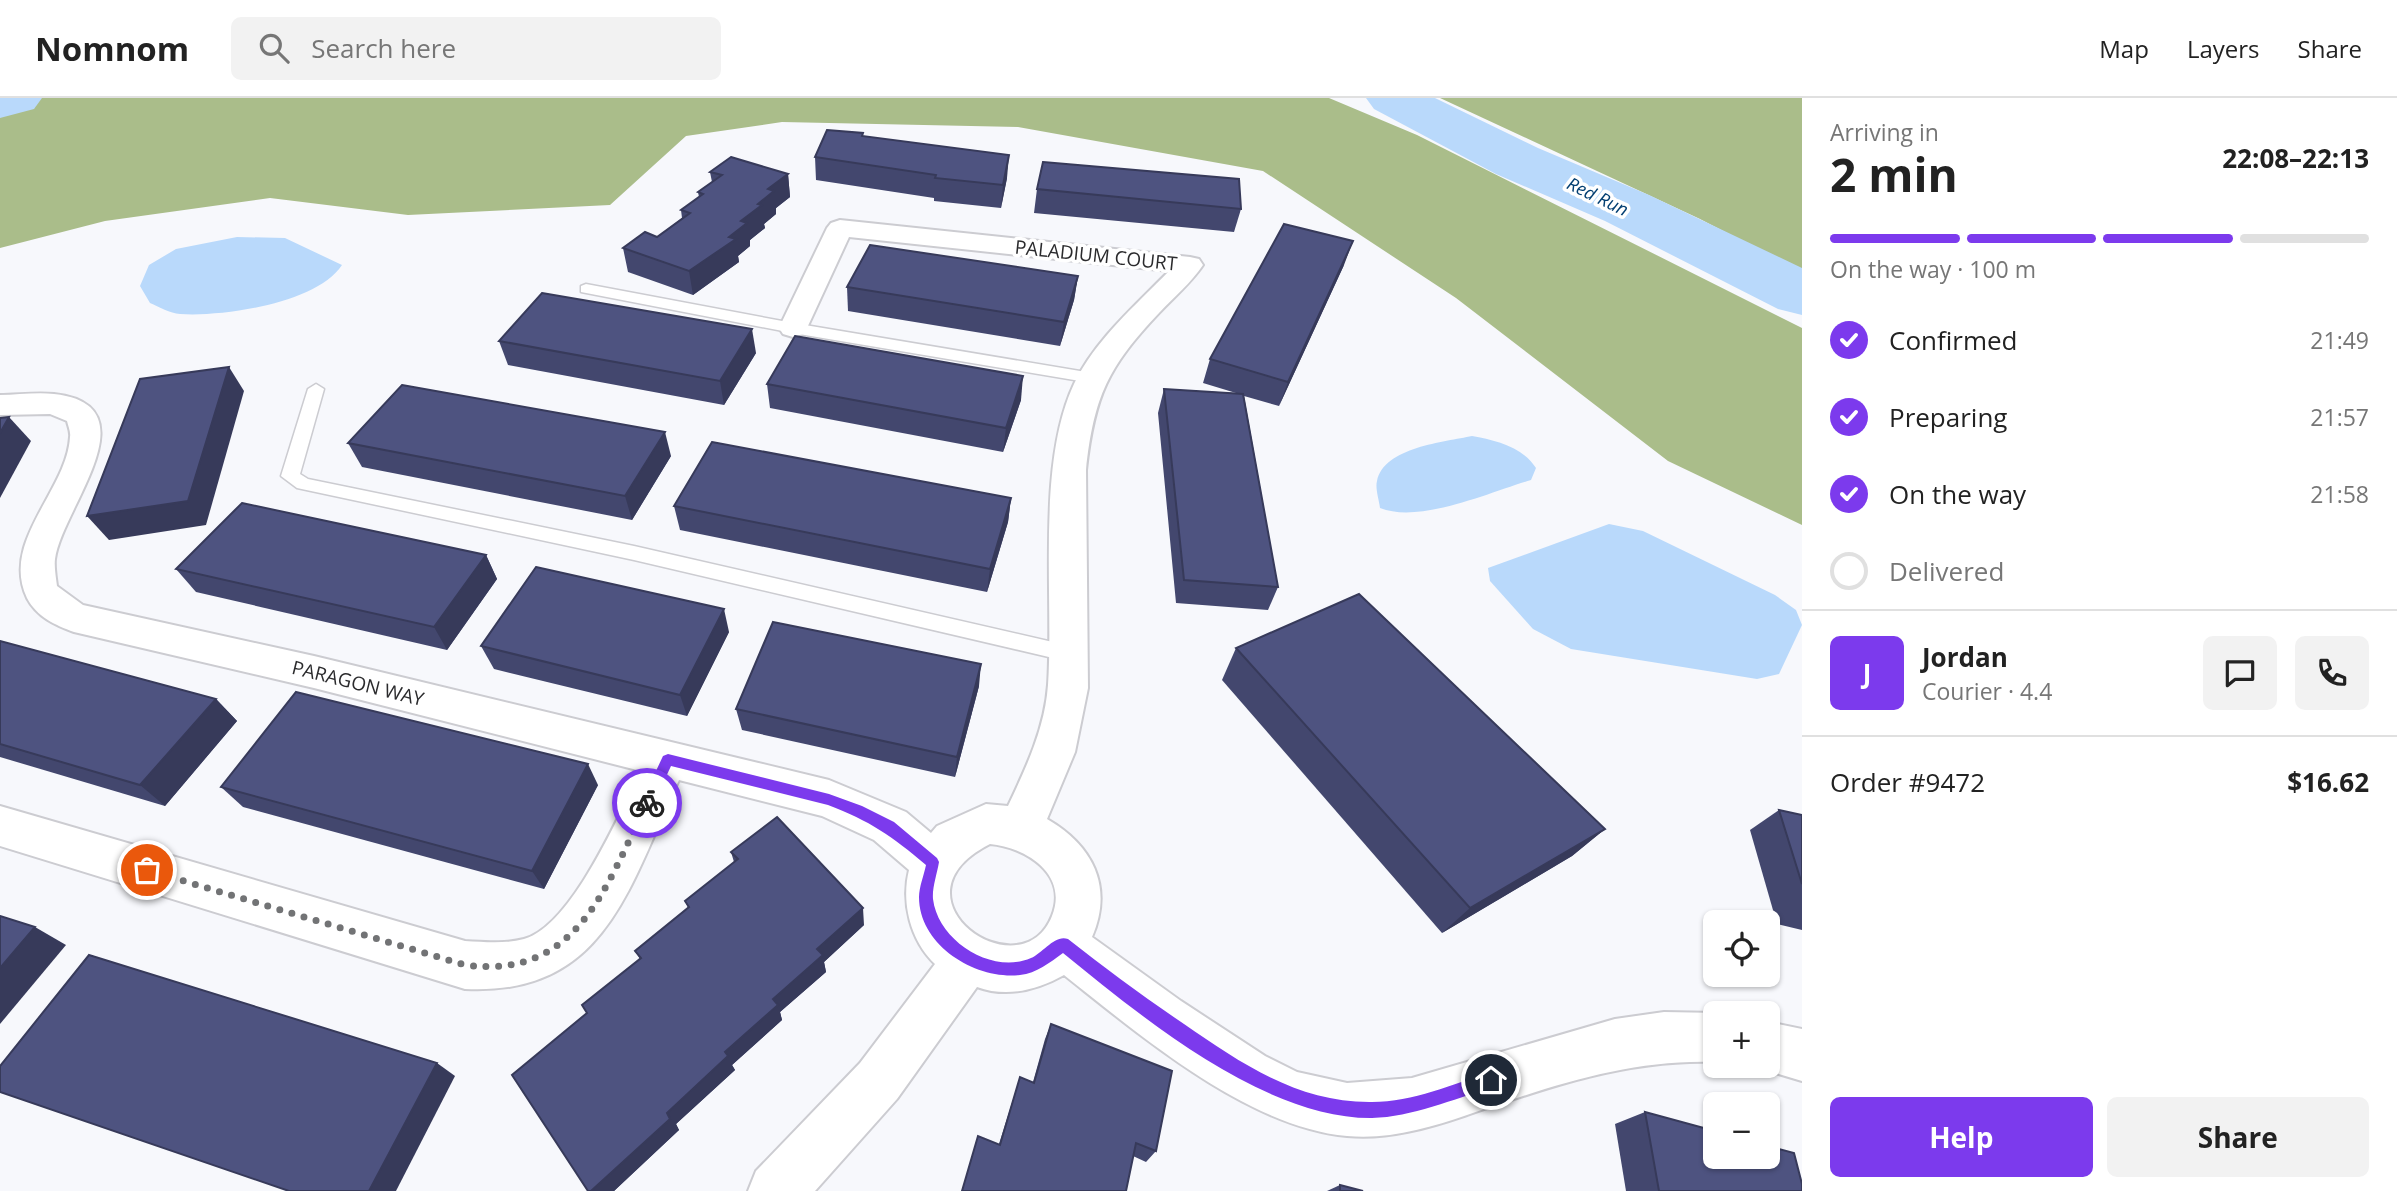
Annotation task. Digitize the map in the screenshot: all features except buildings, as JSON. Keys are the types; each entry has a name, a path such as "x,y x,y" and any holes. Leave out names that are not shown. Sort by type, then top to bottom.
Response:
{"street":[{"name":"PALADIUM COURT","path":"793,328 840,228 1190,265 1107,356 1092,378 1073,436 1069,470 1068,688 1054,752 1021,827"},
{"name":"PARAGON WAY","path":"0,405 42,402 65,407 80,416 88,429 85,450 39,544 35,564 38,585 51,605 74,617 314,672 829,799 890,826 933,862"},
{"path":"0,826 465,965 492,969 523,963 553,950 580,928 600,900 668,760"},
{"path":"1004,824 1021,827 1044,838 1062,854 1074,875 1079,899 1075,923 1063,944 1043,960 1019,968 984,966 967,959 939,932 930,915 926,897 933,862 942,848 969,829 1004,824"},
{"path":"1063,944 1114,985 1240,1072 1301,1099 1343,1109 1375,1110 1413,1104 1594,1048 1633,1039 1679,1034 1703,1036"},
{"path":"796,1180 933,1013 967,959"},
{"path":"1780,1050 1802,1055"}],"lane":[{"path":"586,289 793,328 1092,378"},
{"path":"316,389 290,477 303,484 634,553 1070,654"}],"green space":[{"path":"36,98 1329,98 1417,135 1802,328 1802,525 1668,461 1456,298 1263,171 1018,127 782,122 686,136 610,205 408,215 270,198 105,221 0,248 0,109"},
{"path":"1440,98 1802,98 1802,272 1700,219"}],"water":[{"path":"237,237 285,238 342,265 330,278 312,289 291,298 244,310 180,314 150,303 140,286 149,265 176,249"},
{"path":"1472,436 1499,442 1524,455 1536,468 1531,480 1435,509 1396,512 1380,508 1377,481 1391,460 1417,448"},
{"path":"1609,524 1643,531 1775,595 1796,610 1802,625 1779,674 1757,679 1571,649 1533,629 1490,581 1488,568"}],"waterway":[{"name":"Red Run","path":"0,102 15,98"},
{"name":"Red Run","path":"1393,98 1517,161 1627,208 1802,294"}],"way so far":[{"path":"147,870 465,965 492,969 523,963 553,950 580,928 600,900 647,803"}],"route":[{"path":"647,803 668,760 829,799 858,810 890,826 933,862 927,879 926,897 930,915 939,932 967,959 1001,969 1019,968 1051,956 1063,944 1114,985 1240,1072 1301,1099 1343,1109 1375,1110 1413,1104 1491,1080"}]}
